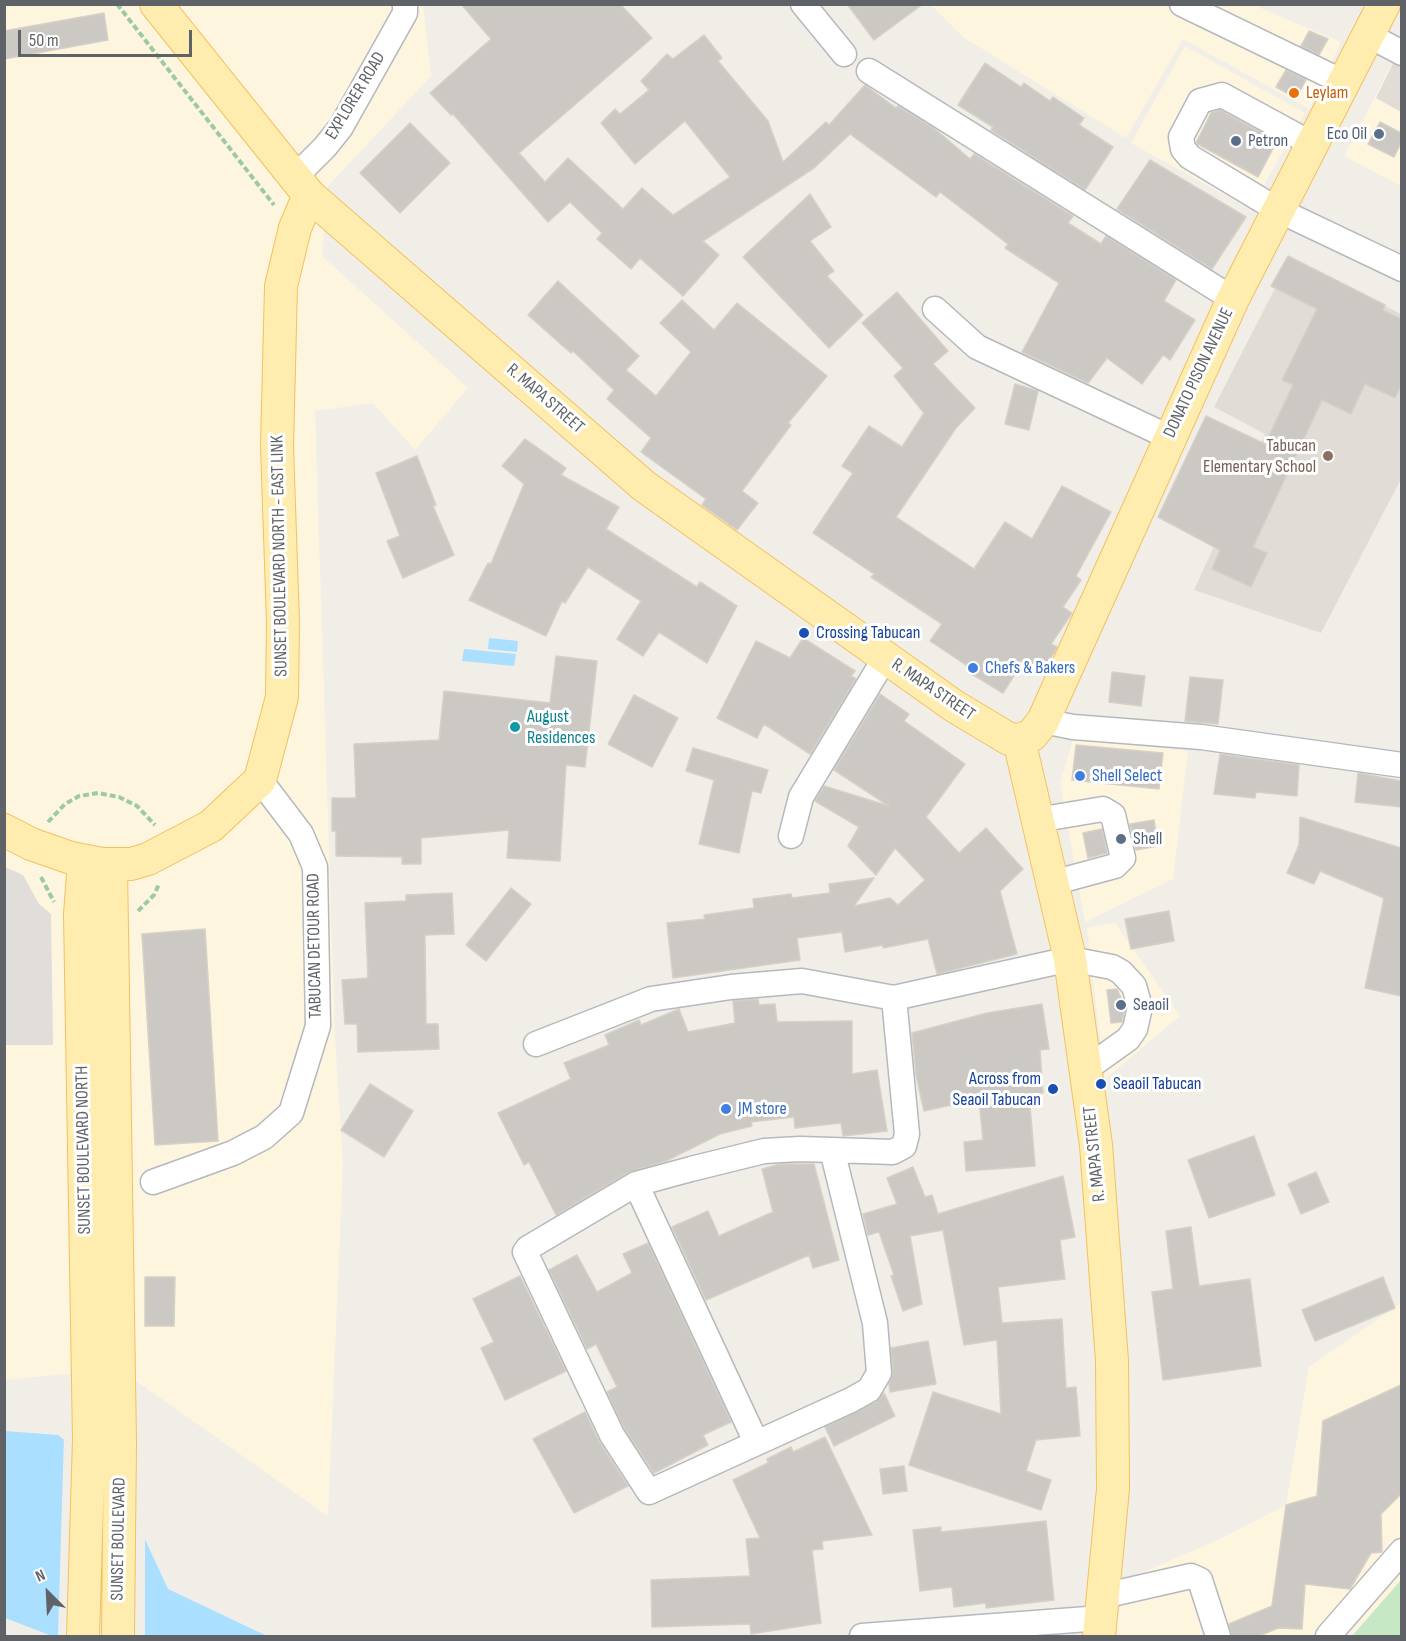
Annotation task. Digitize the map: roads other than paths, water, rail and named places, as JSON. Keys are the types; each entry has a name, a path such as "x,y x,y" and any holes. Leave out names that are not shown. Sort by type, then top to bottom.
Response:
{"main road":[{"name":"R. MAPA STREET","path":"156,4 301,187 644,486 954,706 1009,740 1019,740 1070,959 1096,1145 1112,1361 1113,1489 1101,1617"},
{"name":"DONATO PISON AVENUE","path":"1019,740 1032,735 1043,721 1233,299 1384,4"},
{"name":"SUNSET BOULEVARD NORTH - EAST LINK","path":"260,780 282,697 283,621 277,447 281,286 295,228 301,187"},
{"path":"26,835 98,863 131,864 154,870 211,826 260,780"},
{"name":"SUNSET BOULEVARD NORTH","path":"89,1439 80,924 98,863"},
{"name":"SUNSET BOULEVARD NORTH","path":"98,863 120,1442"},
{"name":"SUNSET BOULEVARD","path":"83,1636 89,1439"},
{"name":"SUNSET BOULEVARD","path":"118,1636 120,1442"}],"street":[{"name":"EXPLORER ROAD","path":"301,187 325,147 341,127 405,13 405,4"},
{"path":"803,4 844,54"},
{"path":"1182,4 1343,82"},
{"path":"1368,35 1401,53"},
{"path":"869,72 1233,299"},
{"path":"1312,144 1222,95 1200,100 1181,137 1184,149 1190,157 1278,210 1401,269"},
{"path":"934,309 976,347 1169,437"},
{"path":"791,836 801,797 885,658"},
{"path":"1043,721 1073,727 1201,737 1401,765"},
{"name":"TABUCAN DETOUR ROAD","path":"153,1182 198,1167 264,1137 291,1113 318,1026 315,867 301,834 260,780"},
{"path":"1037,820 1103,809 1113,814 1124,858 1114,866 1052,883"},
{"path":"536,1044 651,999 731,987 802,981 894,998 1070,959 1112,967 1121,972 1134,987 1140,1007 1135,1029 1128,1039 1086,1069"},
{"path":"832,1150 875,1323 879,1373 869,1390 649,1492 612,1435 526,1259 528,1248 636,1184 764,1151 832,1150 893,1152 904,1146 907,1134 894,998"},
{"path":"636,1184 756,1442"},
{"path":"1328,1636 1401,1551"},
{"path":"862,1636 1101,1617 1191,1576 1200,1580 1218,1636"}],"water":[{"path":"489,638 518,641 517,652 488,649"},
{"path":"464,649 516,654 514,666 462,661"},
{"path":"4,1431 58,1435 120,1485 168,1589 267,1636 52,1636 5,1618"}],"place":[{"name":"Leylam","path":"1294,93"},
{"name":"Eco Oil","path":"1379,134"},
{"name":"Petron","path":"1236,141"},
{"name":"Tabucan Elementary School","path":"1328,456"},
{"name":"Crossing Tabucan","path":"804,633"},
{"name":"Chefs & Bakers","path":"973,668"},
{"name":"August Residences","path":"515,727"},
{"name":"Shell Select","path":"1080,776"},
{"name":"Shell","path":"1121,839"},
{"name":"Seaoil","path":"1121,1005"},
{"name":"Seaoil Tabucan","path":"1101,1084"},
{"name":"Across from Seaoil Tabucan","path":"1053,1089"},
{"name":"JM store","path":"726,1109"}]}
